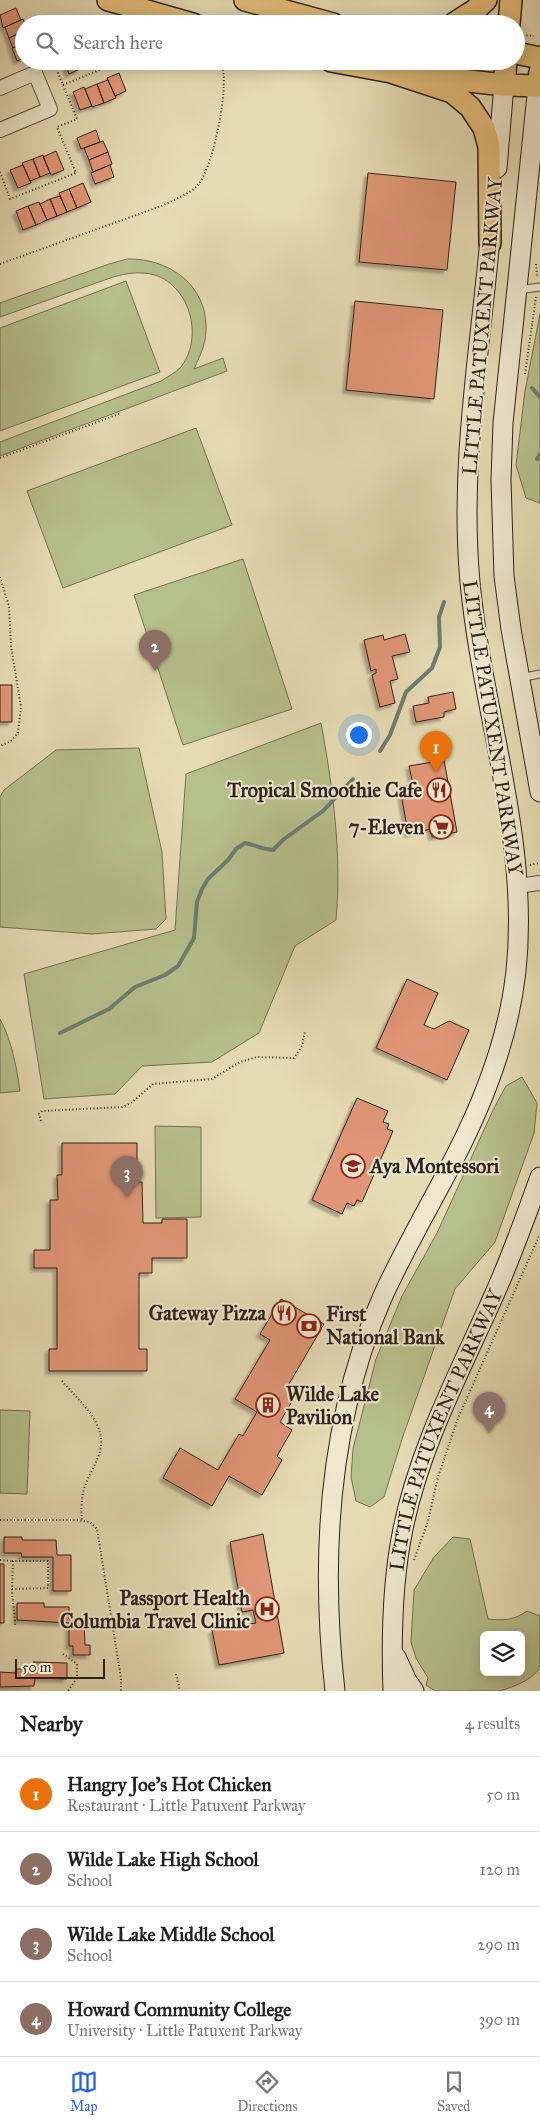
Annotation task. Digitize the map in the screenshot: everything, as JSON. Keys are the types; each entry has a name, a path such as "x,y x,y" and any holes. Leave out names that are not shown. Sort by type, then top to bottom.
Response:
{"main road":[{"path":"108,0 161,15"},
{"path":"245,0 300,15"},
{"path":"467,15 486,0"},
{"path":"511,0 513,15"},
{"path":"525,45 540,58"},
{"path":"379,70 504,85 539,81"},
{"name":"LITTLE PATUXENT PARKWAY","path":"335,1691 331,1659 328,1532 334,1477 352,1384 381,1300 457,1154 481,1102 495,1064 516,974 519,933 511,823 477,636 470,583 467,532 470,421 490,243 505,70"},
{"path":"390,72 452,92 470,107 484,128 489,147 490,243"},
{"name":"LITTLE PATUXENT PARKWAY","path":"539,81 530,189 503,423 501,480 504,576 540,792"},
{"name":"LITTLE PATUXENT PARKWAY","path":"393,1691 391,1643 403,1529 425,1450 496,1292 523,1227 540,1177"},
{"path":"391,1643 401,1669 414,1691"},
{"path":"328,1691 331,1659"}],"street":[{"path":"0,88 35,73 50,109 0,130"},
{"path":"517,886 540,883"}],"lane":[{"path":"517,290 540,287"},
{"path":"520,678 540,674"}],"path":[{"path":"525,36 534,36"},
{"path":"0,172 10,199 76,173 57,127 77,119 57,70"},
{"path":"63,85 99,70"},
{"path":"0,264 164,205 186,194 198,185 207,170 218,126 224,76 223,70"},
{"path":"522,382 527,364 536,297"},
{"path":"0,458 119,414"},
{"path":"0,577 9,606 11,646 21,707 18,732 11,741 0,746"},
{"path":"529,865 540,864"},
{"path":"41,1121 39,1114 44,1110 122,1107 131,1103 153,1084 212,1079 240,1062 257,1057 294,1058 302,1046 305,1031"},
{"path":"412,1566 428,1522 438,1478 458,1418 540,1234"},
{"path":"62,1381 89,1412 99,1428 102,1445 98,1460 83,1494 82,1521"},
{"path":"0,1520 82,1521 90,1522 97,1529 122,1678 121,1691"},
{"path":"0,1560 48,1561 48,1588 12,1589"},
{"path":"13,1561 12,1589 16,1612 15,1625"},
{"path":"63,1654 77,1664 77,1678 68,1691"},
{"path":"176,1674 180,1691"}],"green space":[{"path":"127,259 144,260 160,264 186,280 196,292 203,306 206,322 204,344 194,369 223,358 227,371 0,456 0,442 161,381 180,368 187,356 191,343 190,315 185,302 177,291 167,281 155,275 144,273 124,274 0,317 0,303"},
{"path":"126,281 160,372 0,431 0,328"},
{"path":"540,314 540,503 526,498 516,465 525,391"},
{"path":"196,428 232,525 63,588 27,491"},
{"path":"243,559 292,709 183,745 134,595"},
{"path":"321,723 329,772 337,846 338,896 336,920 295,946 259,1033 212,1062 142,1066 115,1094 44,1099 24,974 175,930 186,774"},
{"path":"139,748 162,852 166,919 156,929 92,934 0,927 0,797 4,790 56,750"},
{"path":"0,1019 8,1036 13,1054 20,1091 0,1093"},
{"path":"522,1077 537,1103 534,1133 495,1242 455,1289 403,1436 384,1497 370,1507 356,1501 351,1477 353,1449 376,1359 402,1296 437,1233 494,1108 506,1086"},
{"path":"155,1126 201,1127 201,1217 156,1218"},
{"path":"0,1410 30,1411 27,1494 0,1493"},
{"path":"453,1537 470,1539 488,1619 509,1619 527,1611 540,1616 540,1667 537,1672 522,1682 500,1691 435,1691 426,1685 428,1678 416,1658 411,1642 414,1590 434,1557"}],"building":[{"path":"16,8 19,15 15,15 15,23 3,28 0,15"},
{"path":"15,23 15,35 9,38 5,27"},
{"path":"15,35 15,47 13,48 9,38"},
{"path":"67,70 78,70 69,74"},
{"path":"119,73 126,91 115,96 107,78"},
{"path":"108,80 116,98 104,103 97,84"},
{"path":"97,84 104,103 92,107 85,89"},
{"path":"84,87 92,106 80,110 73,92"},
{"path":"96,130 100,142 81,149 77,138"},
{"path":"103,141 108,152 89,160 84,148"},
{"path":"56,151 64,170 51,175 43,157"},
{"path":"108,152 112,164 93,172 89,160"},
{"path":"43,155 50,173 40,177 33,159"},
{"path":"33,159 40,177 30,181 22,163"},
{"path":"23,165 31,183 18,188 10,170"},
{"path":"110,165 114,177 95,184 91,173"},
{"path":"368,173 456,182 447,270 359,262"},
{"path":"83,183 91,202 77,208 69,189"},
{"path":"69,189 77,208 67,212 59,193"},
{"path":"60,196 67,212 57,216 50,199"},
{"path":"50,199 57,216 47,220 40,204"},
{"path":"39,202 47,220 36,225 28,206"},
{"path":"28,206 36,225 23,230 16,211"},
{"path":"355,301 443,310 434,399 346,390"},
{"path":"405,634 410,652 392,656 398,679 390,681 395,703 380,707 372,675 376,673 376,669 371,671 364,640 383,635 384,640"},
{"path":"0,685 12,685 12,722 0,722"},
{"path":"453,692 456,709 444,712 444,717 416,722 413,706 429,703 428,697"},
{"path":"444,760 457,832 432,837 431,829 408,834 400,787 413,784 409,766"},
{"path":"407,979 438,993 424,1025 434,1029 449,1021 469,1030 447,1080 376,1048"},
{"name":"Aya Montessori","path":"357,1098 388,1111 383,1122 389,1124 387,1129 393,1131 362,1202 357,1200 354,1206 347,1203 342,1214 312,1200"},
{"path":"62,1143 137,1143 137,1182 142,1182 143,1223 162,1223 162,1219 187,1219 187,1258 152,1258 152,1273 139,1273 139,1349 147,1349 147,1371 49,1371 49,1349 57,1349 57,1268 34,1268 34,1250 50,1250 50,1200 58,1200 57,1175 62,1175"},
{"name":"Wilde Lake Pavilion","path":"281,1299 324,1324 289,1384 299,1389 280,1422 292,1430 277,1456 282,1460 262,1495 229,1476 212,1506 163,1478 180,1448 218,1470 239,1434 243,1436 257,1412 235,1399 270,1340 260,1334"},
{"path":"263,1534 284,1653 219,1665 212,1630 256,1623 253,1610 242,1612 230,1542"},
{"path":"4,1537 22,1537 22,1540 56,1540 57,1555 71,1555 71,1591 53,1591 53,1557 22,1557 21,1553 4,1553"},
{"path":"0,1564 4,1564 4,1623 0,1623"},
{"path":"17,1603 44,1603 44,1607 69,1607 69,1619 84,1619 85,1645 90,1645 90,1655 73,1655 73,1646 69,1646 69,1623 17,1620"},
{"path":"33,1662 67,1663 67,1679 35,1678 34,1686 0,1687 0,1672 16,1673 16,1669 33,1669"}],"waterway":[{"path":"532,388 540,397"},
{"path":"537,459 540,454"},
{"path":"380,751 390,735 406,692 432,668 440,647 439,617 444,602"},
{"path":"60,1033 109,1009 135,987 165,975 178,966 194,938 197,902 202,889 208,879 228,860 236,849 245,843 273,850 284,839 323,811 353,779"}],"place":[{"name":"Wilde Lake High School","path":"155,671"},
{"name":"Hangry Joe's Hot Chicken","path":"436,772"},
{"name":"Tropical Smoothie Cafe","path":"439,790"},
{"name":"7-Eleven","path":"441,827"},
{"name":"Aya Montessori","path":"353,1166"},
{"name":"Wilde Lake Middle School","path":"127,1197"},
{"name":"Gateway Pizza","path":"284,1313"},
{"name":"First National Bank","path":"309,1326"},
{"name":"Wilde Lake Pavilion","path":"268,1405"},
{"name":"Howard Community College","path":"489,1433"},
{"name":"Passport Health Columbia Travel Clinic","path":"267,1609"}]}
